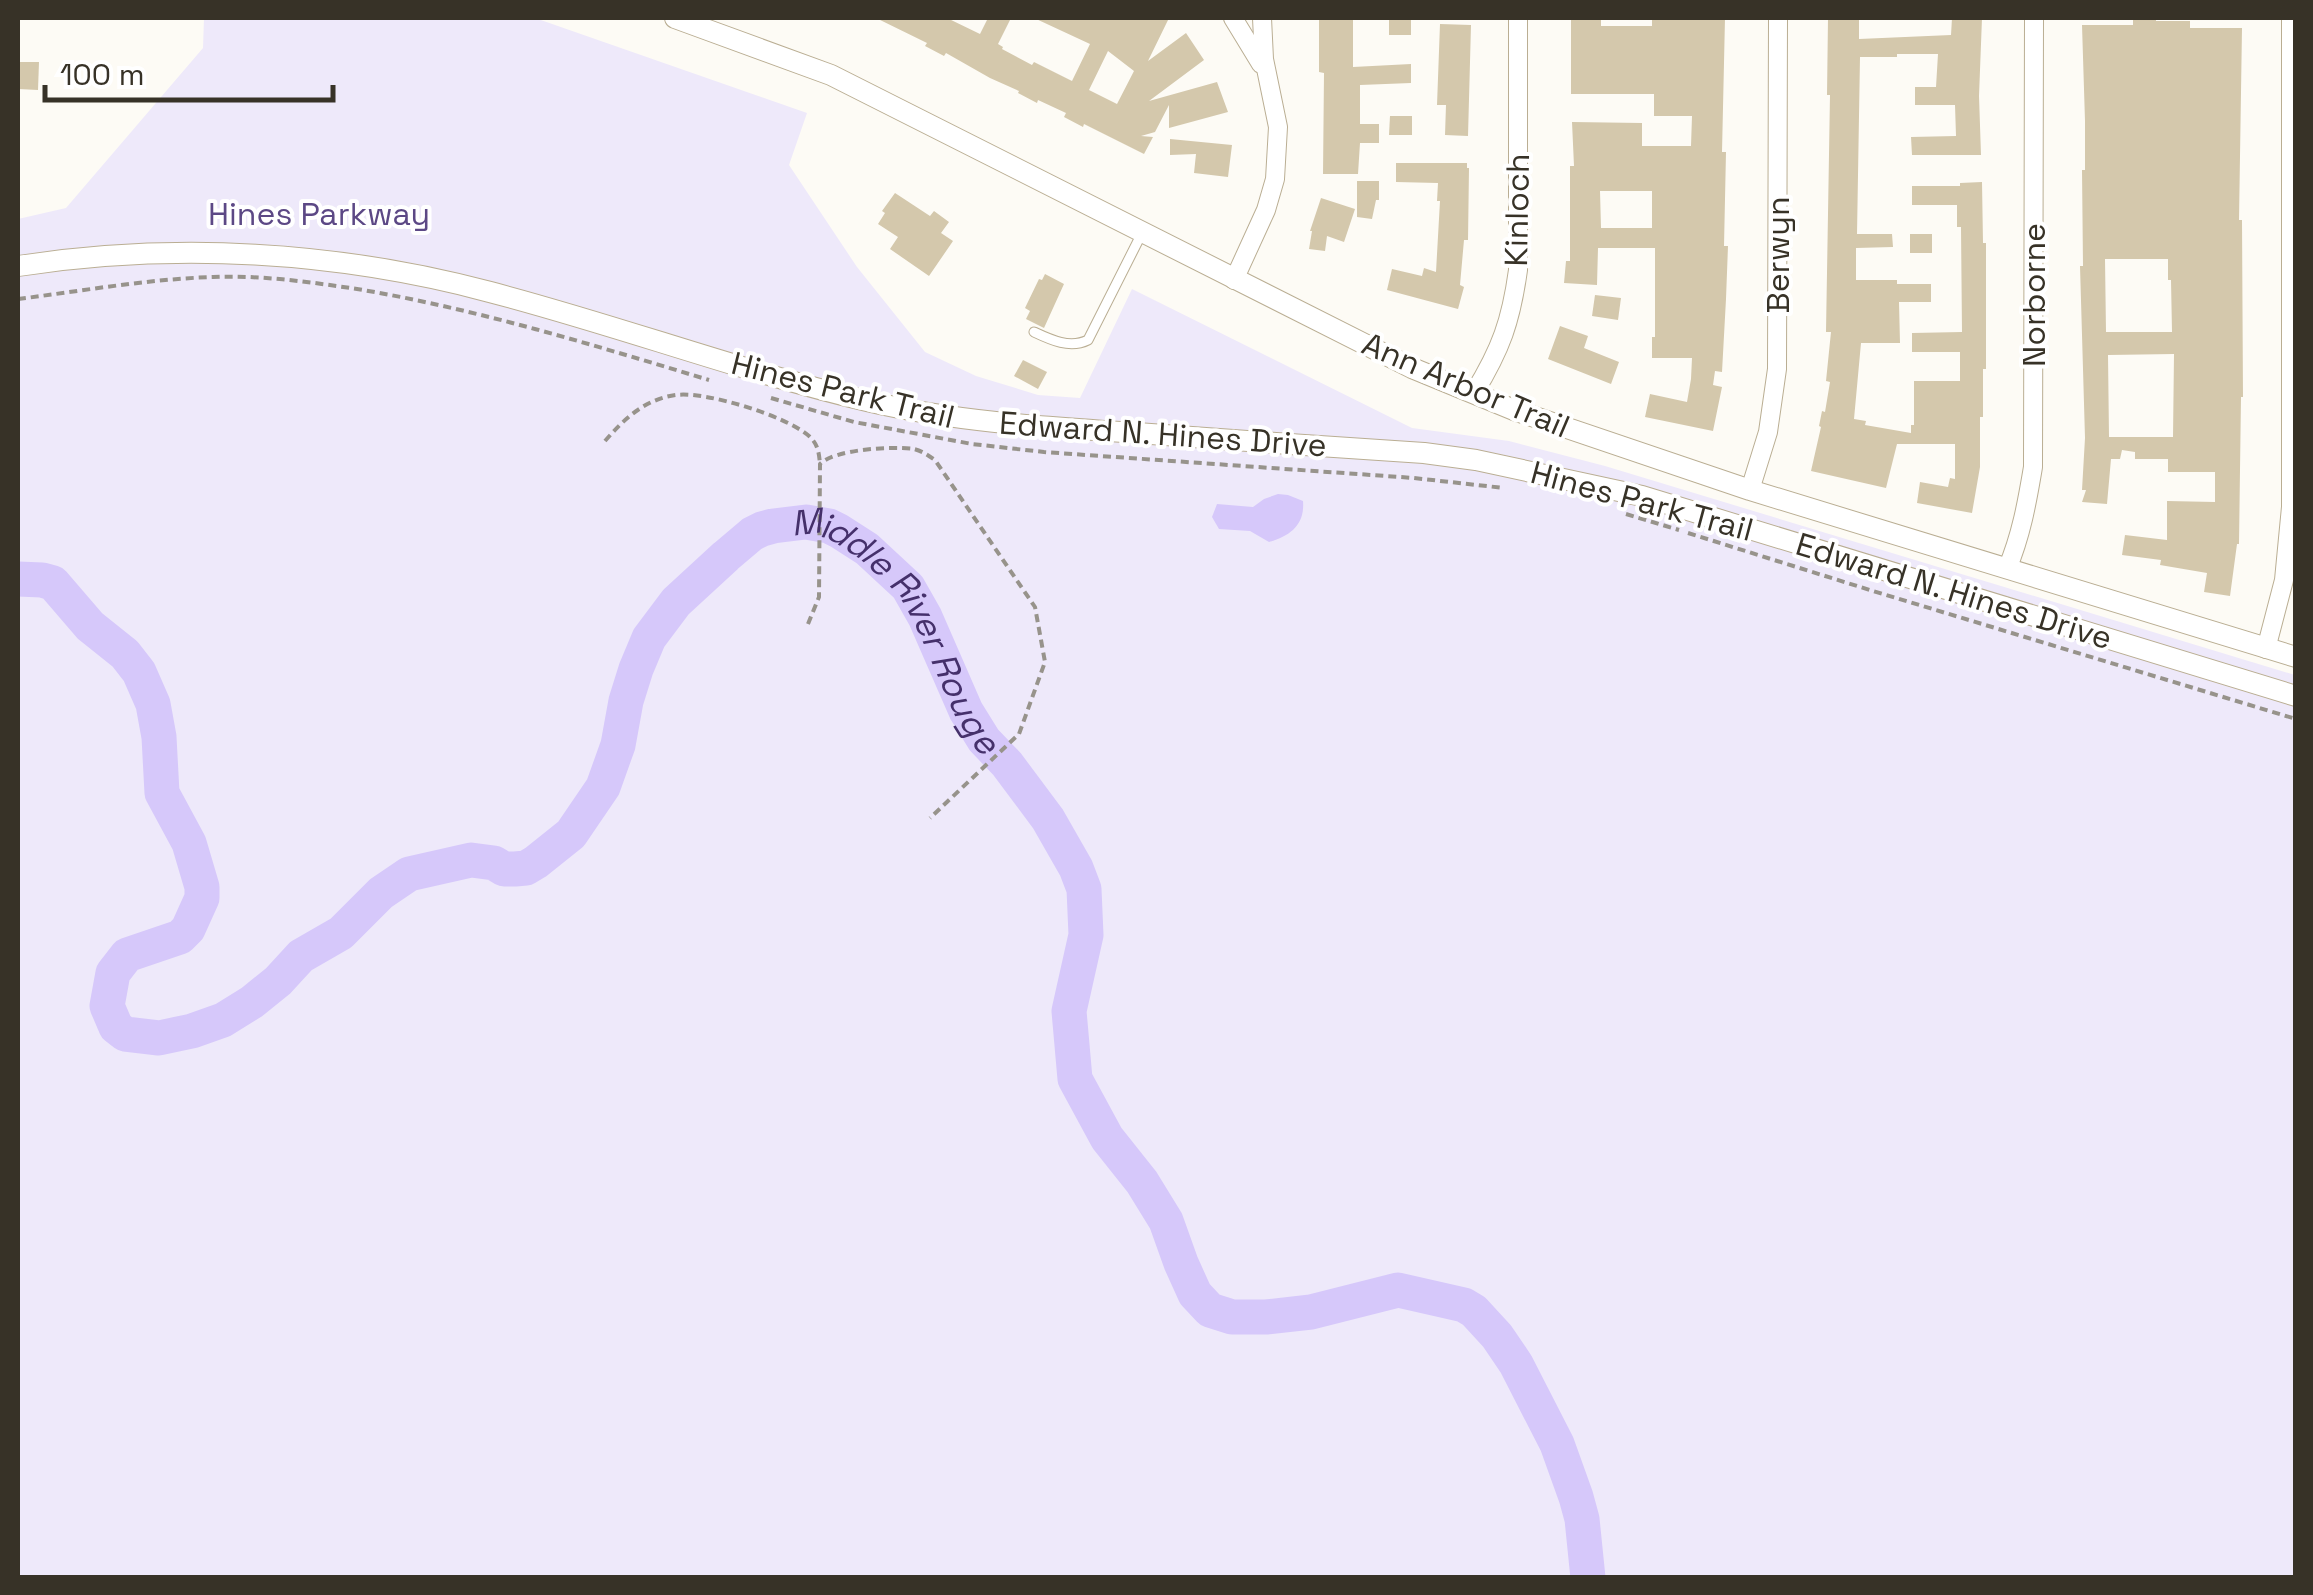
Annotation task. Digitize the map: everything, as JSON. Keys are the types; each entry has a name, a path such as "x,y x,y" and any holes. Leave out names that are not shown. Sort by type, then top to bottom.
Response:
{"street":[{"name":"Ann Arbor Trail","path":"675,18 831,75 1412,368 1514,410 1750,490 2296,658"},
{"path":"1233,18 1255,51 1269,83"},
{"path":"1234,280 1266,210 1275,179 1278,127 1264,59 1262,18"},
{"name":"Kinloch","path":"1474,393 1496,357 1504,335 1518,270 1518,18"},
{"name":"Berwyn","path":"1750,490 1768,432 1776,370 1778,18"},
{"name":"Norborne","path":"2007,570 2017,546 2033,467 2034,18"},
{"path":"2266,649 2284,580 2292,507 2291,18"},
{"name":"Edward N. Hines Drive","path":"18,266 97,256 195,252 349,263 486,290 820,389 928,414 1042,427 1424,453 1476,460 1642,496 2296,696"}],"lane":[{"path":"1034,332 1055,342 1080,344 1088,340 1142,233"}],"path":[{"name":"Hines Park Trail","path":"18,299 215,276 304,281 482,314 721,383"},
{"name":"Hines Park Trail","path":"759,394 854,422 972,444 1414,478 1516,490"},
{"path":"605,441 625,418 649,403 676,395 731,403 784,421 811,437 818,448 820,464 821,548 819,596 808,624"},
{"path":"820,464 828,456 844,452 911,448 925,452 935,460 1035,607 1044,662 1019,734 930,818"},
{"name":"Hines Park Trail","path":"1612,510 2296,719"}],"green space":[{"name":"Hines Parkway","path":"204,18 535,18 807,113 789,165 857,267 925,352 976,376 1038,395 1080,398 1132,289 1412,428 1509,441 1605,466 2295,675 2295,1577 18,1577 18,219 66,208 203,48"}],"shaded area":[{"path":"1278,494 1303,501 1303,509 1295,528 1277,540 1269,542 1250,531 1219,529 1212,517 1217,504 1253,507"}],"building":[{"path":"876,18 947,18 980,34 988,18 1011,18 998,44 1002,49 1072,81 1090,44 1034,18 1169,18 1148,61 1186,33 1204,60 1149,101 1217,82 1228,112 1169,128 1169,105 1155,132 1141,136 1153,137 1144,154 1084,124 1083,127 1064,117 1066,113 1038,100 1037,103 946,53 944,56 925,46 927,43","holes":["1108,51 1134,71 1117,104 1089,90"]},
{"path":"1319,18 1353,18 1353,67 1411,64 1411,83 1360,85 1360,124 1379,124 1379,143 1360,143 1358,174 1323,174 1324,73 1319,72"},
{"path":"1389,18 1411,18 1411,35 1389,35"},
{"path":"1571,18 1601,18 1601,26 1652,26 1652,18 1725,18 1722,152 1726,152 1724,246 1728,246 1722,372 1715,371 1713,385 1722,387 1713,431 1645,417 1650,394 1687,402 1691,379 1692,358 1652,358 1655,248 1598,248 1597,285 1564,283 1566,261 1570,261 1572,122 1642,123 1642,146 1691,146 1692,116 1654,116 1654,94 1571,94","holes":["1600,191 1652,191 1652,228 1601,228"]},
{"path":"1828,18 1859,18 1859,39 1951,35 1952,18 1982,18 1981,155 1912,155 1911,137 1956,136 1955,105 1915,105 1915,87 1936,87 1938,54 1860,57 1857,234 1892,234 1893,247 1856,248 1856,280 1931,284 1931,302 1899,302 1900,343 1861,343 1854,419 1866,421 1865,425 1911,433 1914,381 1960,381 1960,352 1912,352 1912,333 1962,332 1961,227 1957,227 1957,205 1912,205 1912,186 1982,182 1986,369 1980,417 1980,467 1972,513 1917,503 1920,482 1948,487 1950,478 1955,479 1955,444 1897,444 1886,488 1811,471 1830,382 1826,381 1831,332 1826,332"},
{"path":"2133,18 2156,18 2190,21 2190,28 2242,28 2239,220 2243,397 2239,544 2230,596 2204,592 2207,573 2160,565 2161,560 2122,555 2125,535 2167,540 2167,501 2215,502 2215,472 2168,472 2168,459 2135,459 2135,452 2122,450 2120,459 2111,459 2107,504 2082,502 2086,490 2082,490 2085,438 2080,266 2085,170 2082,25 2133,25","holes":["2105,259 2168,259 2172,332 2106,332","2174,354 2173,437 2109,437 2108,355"]},
{"path":"1440,24 1471,25 1468,136 1445,135 1446,105 1437,105"},
{"path":"18,62 39,62 38,90 18,89"},
{"path":"1390,116 1412,116 1412,135 1389,135"},
{"path":"1170,139 1232,145 1228,177 1194,173 1196,154 1170,155"},
{"path":"1396,163 1467,163 1468,240 1464,240 1460,285 1464,287 1458,309 1387,290 1392,269 1422,276 1424,268 1436,272 1438,183 1396,182"},
{"path":"1357,181 1379,181 1379,200 1372,219 1357,217"},
{"path":"895,193 930,216 934,211 949,222 941,233 953,241 929,276 890,249 898,237 878,224"},
{"path":"1321,198 1355,209 1344,242 1327,236 1325,251 1309,249 1310,231"},
{"path":"1910,234 1932,234 1932,253 1910,253"},
{"path":"1045,274 1064,284 1044,328 1026,319 1030,311 1025,308"},
{"path":"1595,295 1621,298 1618,320 1592,316"},
{"path":"1560,326 1588,336 1584,348 1619,362 1611,384 1548,359"},
{"path":"1023,360 1047,372 1038,389 1014,376"}],"waterway":[{"name":"Middle River Rouge","path":"18,579 53,583 90,626 125,654 139,672 153,704 162,793 189,843 202,898 188,929 180,937 127,955 113,973 107,1006 116,1027 125,1034 159,1038 223,1020 252,1002 301,956 341,933 381,893 409,874 471,860 494,863 504,869 526,868 536,862 571,834 603,787 618,745 636,669 649,638 676,602 762,529 806,522 839,531 867,549 908,587 966,711 984,740 1048,819 1076,868 1084,889 1086,935 1069,1011 1075,1079 1107,1138 1142,1182 1166,1221 1195,1294 1210,1310 1232,1317 1311,1312 1398,1290 1464,1305 1474,1311 1516,1364 1557,1444 1582,1519 1588,1578"}]}
